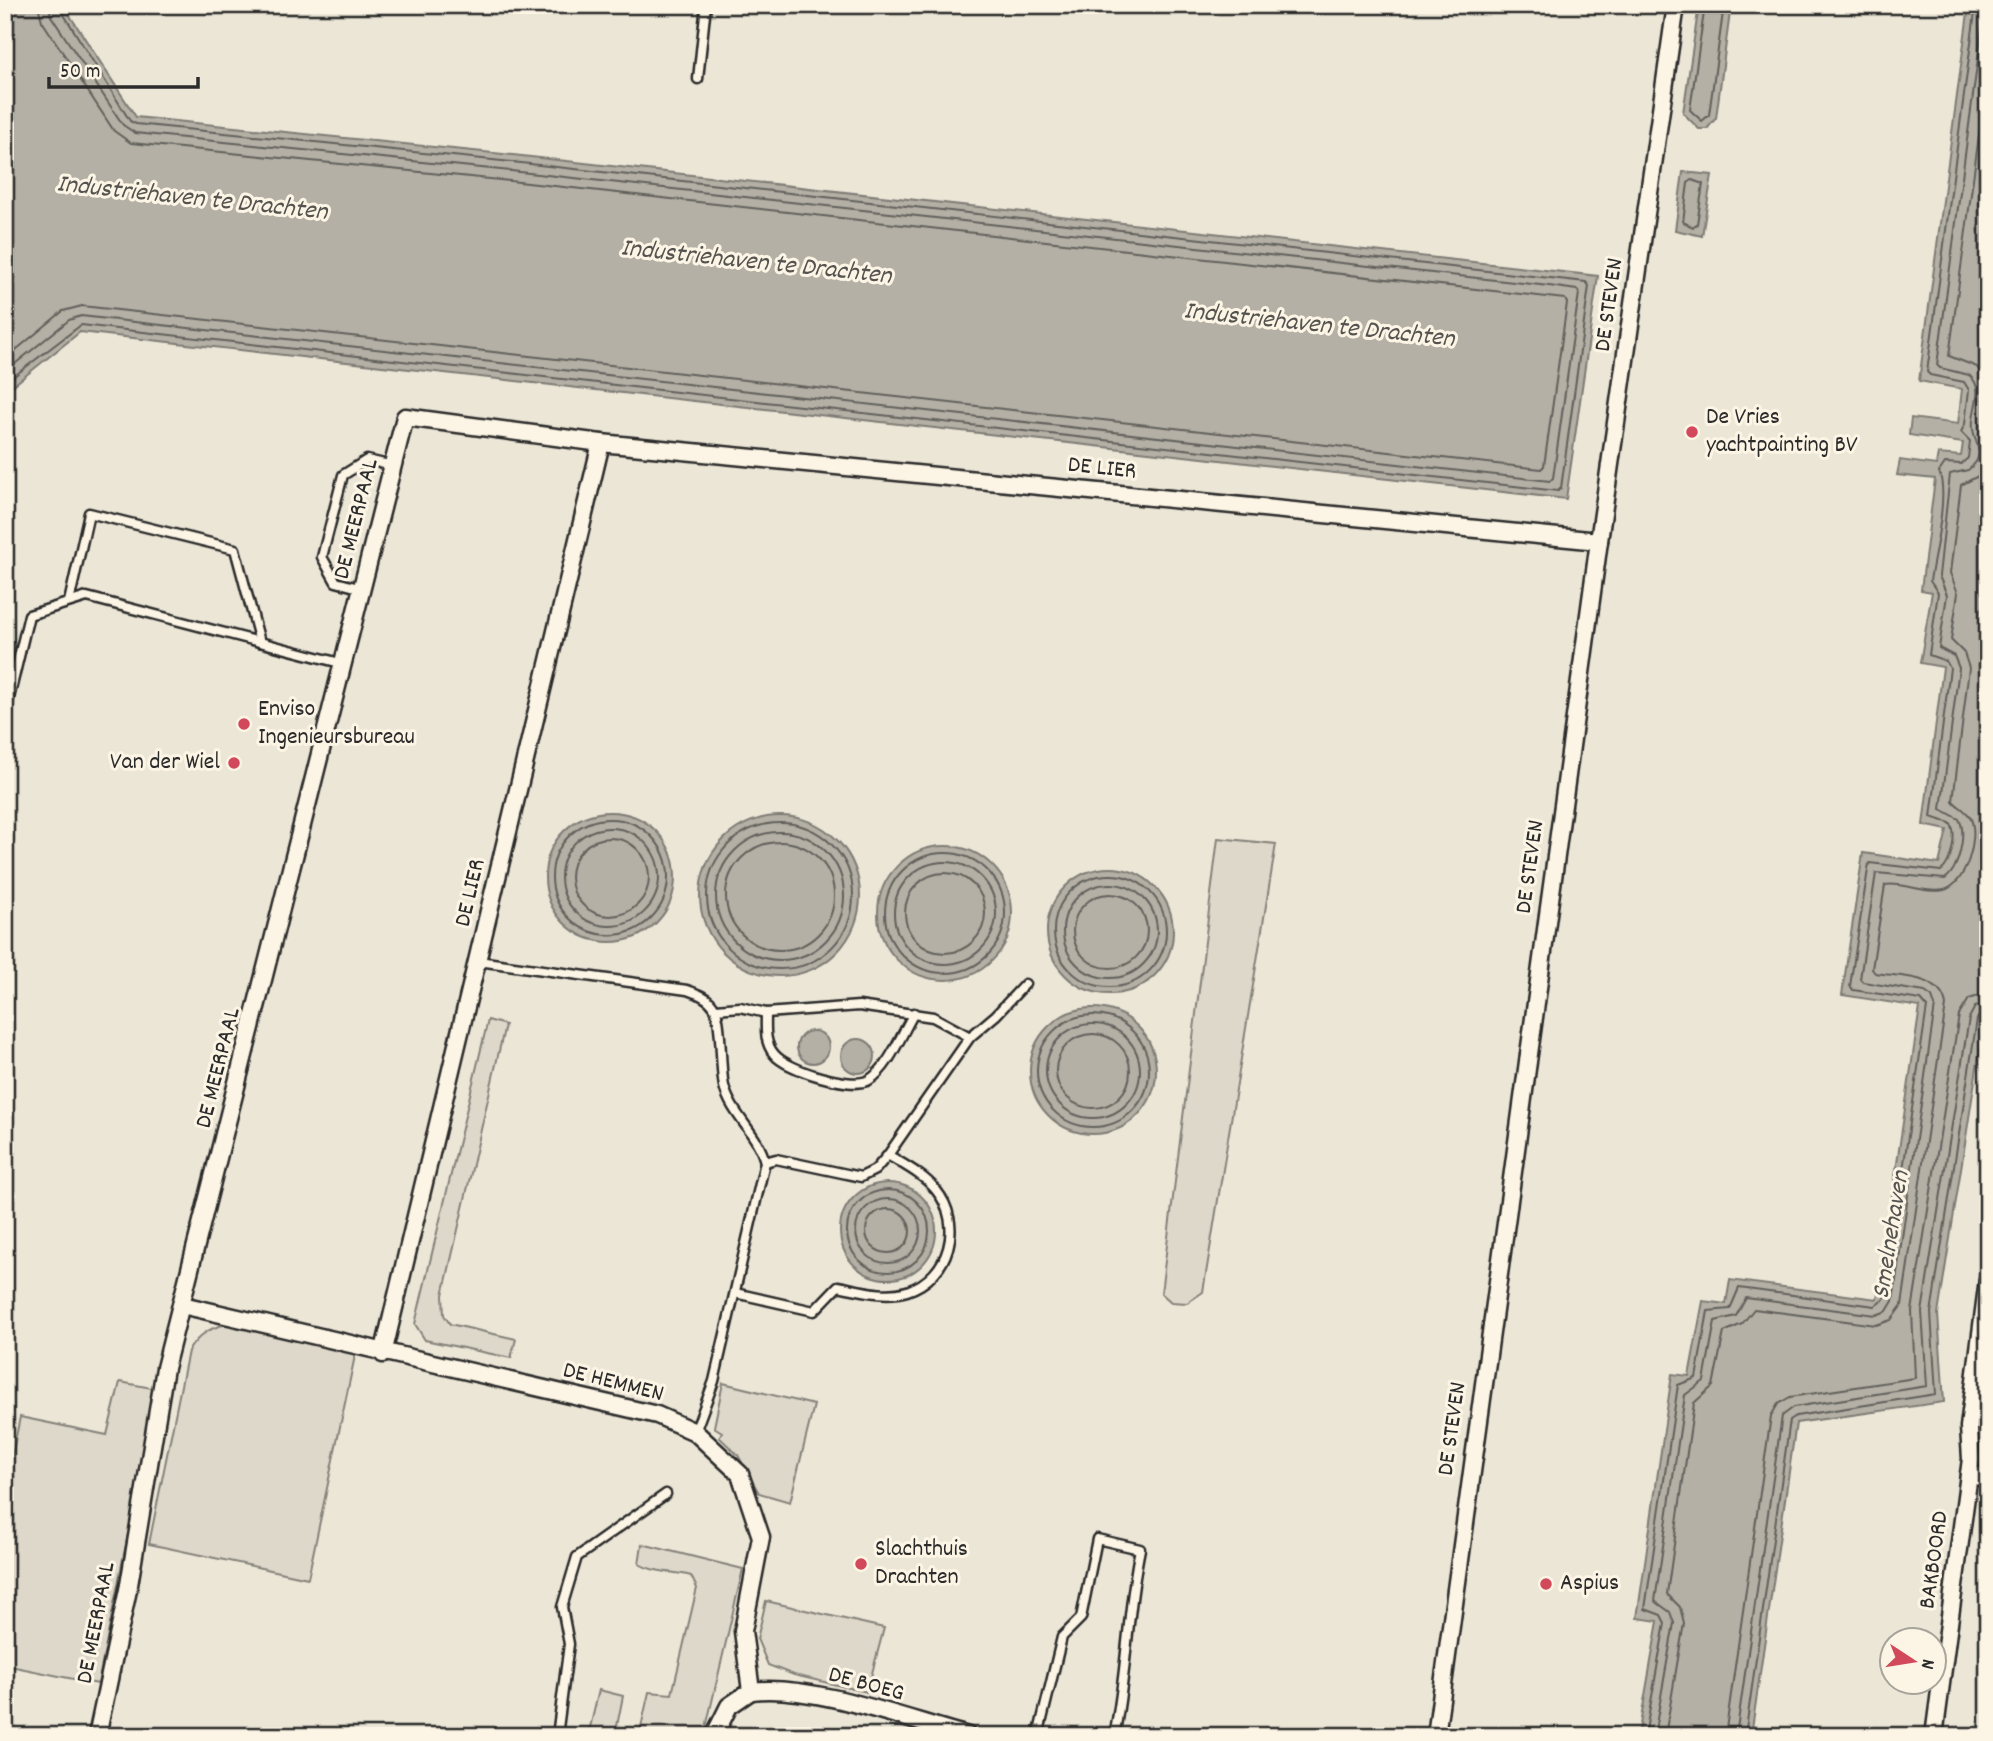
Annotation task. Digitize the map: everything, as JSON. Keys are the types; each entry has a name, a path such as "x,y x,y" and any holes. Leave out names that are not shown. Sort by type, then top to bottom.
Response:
{"street":[{"name":"DE STEVEN","path":"1436,1736 1599,541 1676,5"},
{"name":"DE LIER","path":"405,417 601,443 1599,541"},
{"name":"DE MEERPAAL","path":"97,1736 129,1585 165,1368 405,417"},
{"name":"DE LIER","path":"383,1354 601,443"},
{"name":"BAKBOORD","path":"1934,1736 1969,1474 1969,1427 1988,1279"},
{"name":"DE HEMMEN","path":"182,1305 383,1354 657,1415 695,1432 740,1474 761,1537 743,1631 751,1692"},
{"path":"1969,1474 1988,1479"},
{"name":"DE BOEG","path":"751,1692 774,1688 805,1692 968,1736"},
{"path":"714,1736 729,1706 751,1692"}],"lane":[{"path":"698,79 706,5"},
{"path":"363,589 336,582 322,557 343,475 367,460 393,466"},
{"path":"69,602 89,513 235,550 260,642"},
{"path":"5,715 29,615 87,597 344,664"},
{"path":"478,961 687,990 705,996 716,1009 723,1085 729,1102 762,1150 765,1162 714,1381 695,1432"},
{"path":"765,1162 776,1159 861,1177 875,1170 970,1037 996,1015 1024,984"},
{"path":"716,1009 740,1007 766,1013 835,1005 914,1013 949,1024 970,1037"},
{"path":"766,1013 768,1045 779,1060 819,1076 856,1083 867,1081 881,1068 914,1013"},
{"path":"735,1293 814,1311 838,1286 890,1294 913,1288 933,1275 949,1247 950,1216 934,1188 888,1155"},
{"path":"557,1736 569,1644 562,1607 577,1557 666,1494"},
{"path":"1038,1736 1062,1637 1081,1618 1097,1539 1140,1549 1129,1602 1129,1637 1114,1736"}],"shaded area":[{"path":"5,5 1988,5 1988,1736 5,1736"},
{"path":"1218,838 1276,844 1203,1292 1187,1303 1171,1302 1161,1293"},
{"path":"488,1020 505,1025 443,1295 444,1315 450,1324 516,1339 511,1358 425,1340 415,1324"},
{"path":"233,1323 356,1351 308,1578 149,1544 188,1351 207,1331"},
{"path":"120,1382 157,1389 98,1684 5,1665 5,1491 20,1417 107,1435"},
{"path":"723,1383 814,1405 790,1502 759,1493 738,1455 719,1437 722,1432 714,1427"},
{"path":"642,1544 743,1569 704,1736 639,1736 649,1692 672,1694 697,1588 691,1576 651,1569 639,1564"},
{"path":"766,1601 884,1628 867,1692 794,1675 768,1665 757,1639"},
{"path":"599,1690 623,1696 615,1736 588,1736"}],"water":[{"name":"Industriehaven te Drachten","path":"5,5 63,5 136,117 513,155 1598,276 1566,499 80,332 5,392"},
{"path":"1699,5 1731,5 1716,118 1707,129 1699,129 1683,113"},
{"name":"Smelnehaven","path":"1969,5 1988,5 1988,998 1938,1314 1944,1402 1796,1423 1751,1736 1638,1736 1658,1621 1637,1618 1672,1374 1689,1376 1703,1301 1726,1304 1730,1280 1877,1299 1920,1007 1842,995 1863,853 1939,864 1947,830 1923,825 1943,667 1920,663 1932,592 1921,590 1935,479 1897,475 1900,460 1936,465 1938,454 1961,456 1963,443 1909,435 1911,418 1958,424 1962,389 1919,381"},
{"path":"1683,172 1712,175 1702,236 1675,230"},
{"path":"610,812 635,817 656,831 670,852 675,877 670,902 656,923 635,937 610,942 585,937 564,923 550,902 545,877 550,852 564,831 585,817"},
{"path":"780,816 811,822 836,840 854,865 860,896 854,927 836,952 811,970 780,976 749,970 724,952 706,927 700,896 706,865 724,840 749,822"},
{"path":"945,846 971,851 992,866 1007,887 1012,913 1007,939 992,960 971,975 945,980 919,975 898,960 883,939 878,913 883,887 898,866 919,851"},
{"path":"1110,868 1134,873 1155,886 1168,907 1173,931 1168,955 1155,976 1134,989 1110,994 1086,989 1065,976 1052,955 1047,931 1052,907 1065,886 1086,873"},
{"path":"1093,1008 1117,1013 1138,1026 1151,1047 1156,1071 1151,1095 1138,1116 1117,1129 1093,1134 1069,1129 1048,1116 1035,1095 1030,1071 1035,1047 1048,1026 1069,1013"},
{"path":"813,1031 825,1035 829,1047 825,1059 813,1063 801,1059 797,1047 801,1035"},
{"path":"858,1039 870,1044 875,1056 870,1068 858,1073 846,1068 841,1056 846,1044"},
{"path":"888,1183 906,1187 922,1197 932,1213 936,1231 932,1249 922,1265 906,1275 888,1279 870,1275 854,1265 844,1249 840,1231 844,1213 854,1197 870,1187"}],"place":[{"name":"De Vries yachtpainting BV","path":"1692,432"},
{"name":"Enviso Ingenieursbureau","path":"244,724"},
{"name":"Van der Wiel","path":"234,763"},
{"name":"Slachthuis Drachten","path":"861,1564"},
{"name":"Aspius","path":"1546,1584"}]}
